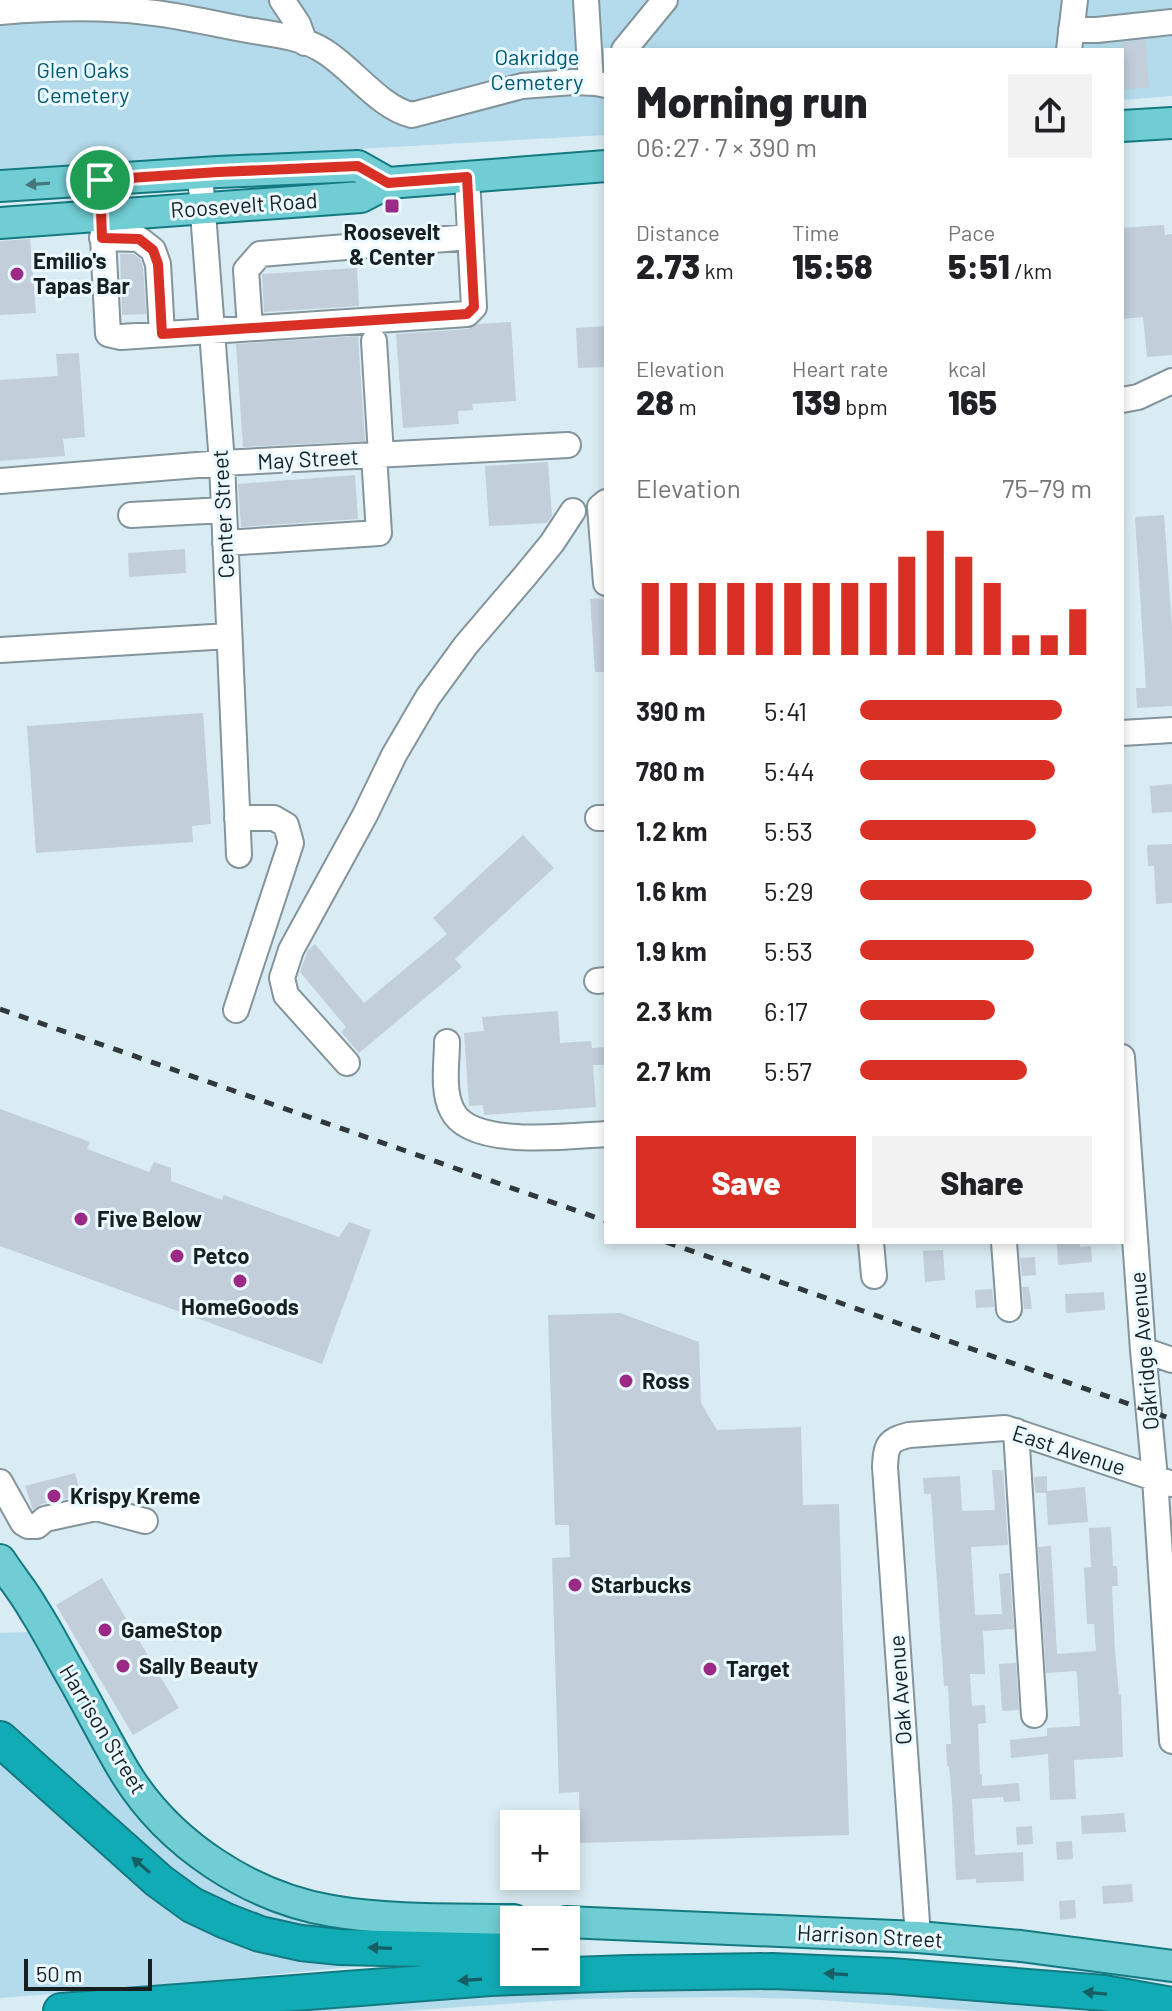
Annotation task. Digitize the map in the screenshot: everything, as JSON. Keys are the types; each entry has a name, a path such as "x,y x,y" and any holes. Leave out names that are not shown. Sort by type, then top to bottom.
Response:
{"highway":[{"path":"0,1739 159,1881 192,1905 226,1921 260,1934 340,1947 500,1951"},
{"path":"580,1952 709,1955 772,1971"},
{"path":"61,2011 490,1978 772,1971 890,1976 1104,1993 1172,2005"}],"main road":[{"path":"1124,126 1172,123"},
{"name":"Roosevelt Road","path":"0,186 358,166 388,183"},
{"name":"Roosevelt Road","path":"0,223 102,226 203,209 361,197 388,183 604,166"},
{"name":"Harrison Street","path":"0,1560 34,1609 127,1775 147,1802 195,1850 258,1887 292,1901 332,1911 379,1916 500,1920"},
{"name":"Harrison Street","path":"580,1923 918,1937 1172,1966"}],"street":[{"path":"282,0 298,24 305,43"},
{"path":"0,12 91,8 146,12 279,36 324,51 395,109 412,115 522,86 600,81 586,0"},
{"path":"626,48 665,0"},
{"path":"1075,0 1070,40 1097,30 1172,22"},
{"name":"Center Street","path":"200,173 222,463 239,855"},
{"path":"100,180 108,334 121,337 467,314 474,307 467,177"},
{"path":"102,226 139,239 153,250 158,264 162,334"},
{"path":"250,328 246,270 260,254 470,237"},
{"path":"225,543 379,533 374,341"},
{"path":"1124,400 1138,397 1172,381"},
{"name":"May Street","path":"0,481 222,463 568,445"},
{"path":"604,504 600,507 604,558"},
{"path":"131,515 224,510"},
{"path":"347,1063 286,995 282,978 291,950 428,697 466,645 552,543 573,511"},
{"path":"0,650 229,636"},
{"path":"1124,733 1172,730"},
{"path":"236,1010 291,843 286,825 274,818 237,818"},
{"path":"447,1042 448,1099 456,1117 463,1123 485,1132 522,1138 604,1134"},
{"name":"Oakridge Avenue","path":"1124,1109 1143,1350 1163,1481 1172,1741"},
{"path":"871,1244 874,1276"},
{"path":"1004,1244 1009,1309"},
{"path":"1143,1350 1172,1360"},
{"name":"East Avenue","path":"889,1443 909,1435 993,1428 1016,1431 1163,1481"},
{"path":"1016,1431 1034,1715"},
{"name":"Oak Avenue","path":"889,1443 885,1467 918,1937"},
{"path":"0,1482 23,1523 28,1526 37,1526 45,1519 96,1508 134,1518 66,1529"}],"green space":[{"name":"Glen Oaks Cemetery","path":"0,0 1172,0 1172,96 1124,100 1124,48 604,48 604,135 0,169"},
{"path":"28,1632 84,1727 158,1831 395,1929 338,1936 265,1922 191,1888 0,1723 0,1633"},
{"path":"0,1753 150,1887 404,1962 0,1998"},
{"path":"730,1939 953,1951 1172,1978 1172,1984 994,1960 731,1945"},
{"path":"774,1987 928,1996 1083,2011 978,2011 725,1997 579,1999 401,2011 249,2011 576,1989"}],"building":[{"path":"1146,40 1149,87 1124,90 1122,42"},
{"path":"1164,225 1165,235 1172,234 1172,355 1147,357 1143,317 1124,319 1124,228"},
{"name":"Emilio's Tapas Bar","path":"30,239 36,313 0,315 0,241"},
{"path":"120,254 134,254 140,259 146,314 122,315"},
{"path":"357,268 359,306 264,312 262,274"},
{"path":"511,322 516,401 472,404 473,410 458,411 459,424 403,428 396,334 468,329 478,324"},
{"path":"604,326 604,367 578,368 576,328"},
{"path":"358,336 365,441 243,447 236,344"},
{"path":"79,353 85,437 63,439 65,456 0,461 0,380 58,376 56,354"},
{"path":"548,462 552,516 547,523 489,526 485,466"},
{"path":"355,475 358,519 241,527 238,484"},
{"path":"1164,515 1172,627 1172,706 1137,708 1136,688 1146,688 1135,517"},
{"path":"185,549 186,573 129,577 128,553"},
{"path":"604,598 604,672 595,672 590,599"},
{"path":"203,713 211,824 192,826 193,842 36,853 27,726"},
{"path":"1172,784 1172,812 1152,813 1150,786"},
{"path":"523,835 554,868 455,959 462,967 359,1053 341,1032 346,1027 300,972 308,950 315,944 364,1003 447,934 433,918"},
{"path":"1172,844 1172,903 1156,904 1154,866 1148,866 1147,845"},
{"path":"558,1011 560,1043 591,1041 592,1048 604,1047 604,1065 593,1065 596,1107 484,1115 483,1105 469,1106 464,1033 484,1031 482,1017"},
{"path":"0,1109 90,1142 87,1149 149,1172 154,1162 171,1168 171,1181 222,1200 224,1195 339,1237 349,1222 371,1230 322,1364 0,1246"},
{"path":"1057,1244 1091,1246 1092,1262 1058,1265"},
{"path":"943,1250 945,1280 925,1282 923,1251"},
{"path":"1035,1257 1036,1275 1022,1276 1020,1258"},
{"path":"1022,1287 1029,1287 1032,1309 1024,1309"},
{"path":"992,1289 994,1307 976,1308 975,1290"},
{"path":"1104,1292 1105,1310 1066,1313 1065,1294"},
{"path":"620,1313 699,1342 701,1403 717,1430 801,1427 803,1505 839,1504 849,1835 580,1843 579,1792 559,1793 552,1558 570,1557 569,1525 555,1525 548,1315"},
{"path":"992,1470 1003,1470 1008,1545 971,1547 975,1615 1002,1614 999,1574 1010,1573 1014,1629 983,1631 985,1674 970,1674 972,1706 985,1705 986,1723 978,1724 982,1786 1019,1783 1020,1801 1004,1802 1003,1797 972,1799 975,1855 1023,1852 1024,1881 976,1883 976,1879 956,1880 946,1744 951,1744 948,1686 944,1686 931,1494 924,1494 923,1478 960,1476 962,1511 995,1510"},
{"path":"75,1473 81,1496 42,1504 33,1510 25,1486"},
{"path":"1047,1476 1047,1491 1085,1487 1088,1522 1048,1525 1046,1493 1035,1493 1034,1477"},
{"path":"1111,1527 1113,1566 1117,1566 1118,1586 1112,1586 1123,1757 1074,1760 1076,1799 1050,1800 1048,1754 1011,1758 1010,1740 1047,1736 1047,1728 1080,1726 1076,1671 1046,1673 1038,1547 1051,1546 1057,1654 1096,1651 1094,1624 1087,1624 1084,1568 1091,1567 1089,1528"},
{"path":"102,1578 179,1708 133,1735 56,1605"},
{"path":"1016,1663 1019,1710 1002,1711 999,1664"},
{"path":"1124,1813 1126,1832 1082,1834 1081,1816"},
{"path":"1032,1826 1033,1844 1017,1845 1016,1827"},
{"path":"1072,1841 1073,1859 1057,1860 1056,1842"},
{"path":"1132,1884 1133,1902 1103,1904 1102,1886"},
{"path":"1075,1900 1076,1918 1060,1920 1059,1901"}],"railway":[{"path":"0,1009 604,1220"},
{"path":"672,1244 1172,1419"}],"place":[{"name":"Roosevelt & Center","path":"392,206"},
{"name":"Emilio's Tapas Bar","path":"17,274"},
{"name":"Five Below","path":"81,1219"},
{"name":"Petco","path":"177,1256"},
{"name":"HomeGoods","path":"240,1281"},
{"name":"Ross","path":"626,1381"},
{"name":"Krispy Kreme","path":"54,1496"},
{"name":"Starbucks","path":"575,1585"},
{"name":"GameStop","path":"105,1630"},
{"name":"Sally Beauty","path":"123,1666"},
{"name":"Target","path":"710,1669"}],"route":[{"path":"358,166 388,183 467,177 474,307 467,314 162,334 158,264 153,250 139,239 102,238 100,180 358,166"}],"park label":[{"name":"Oakridge Cemetery","path":"537,70"}]}
